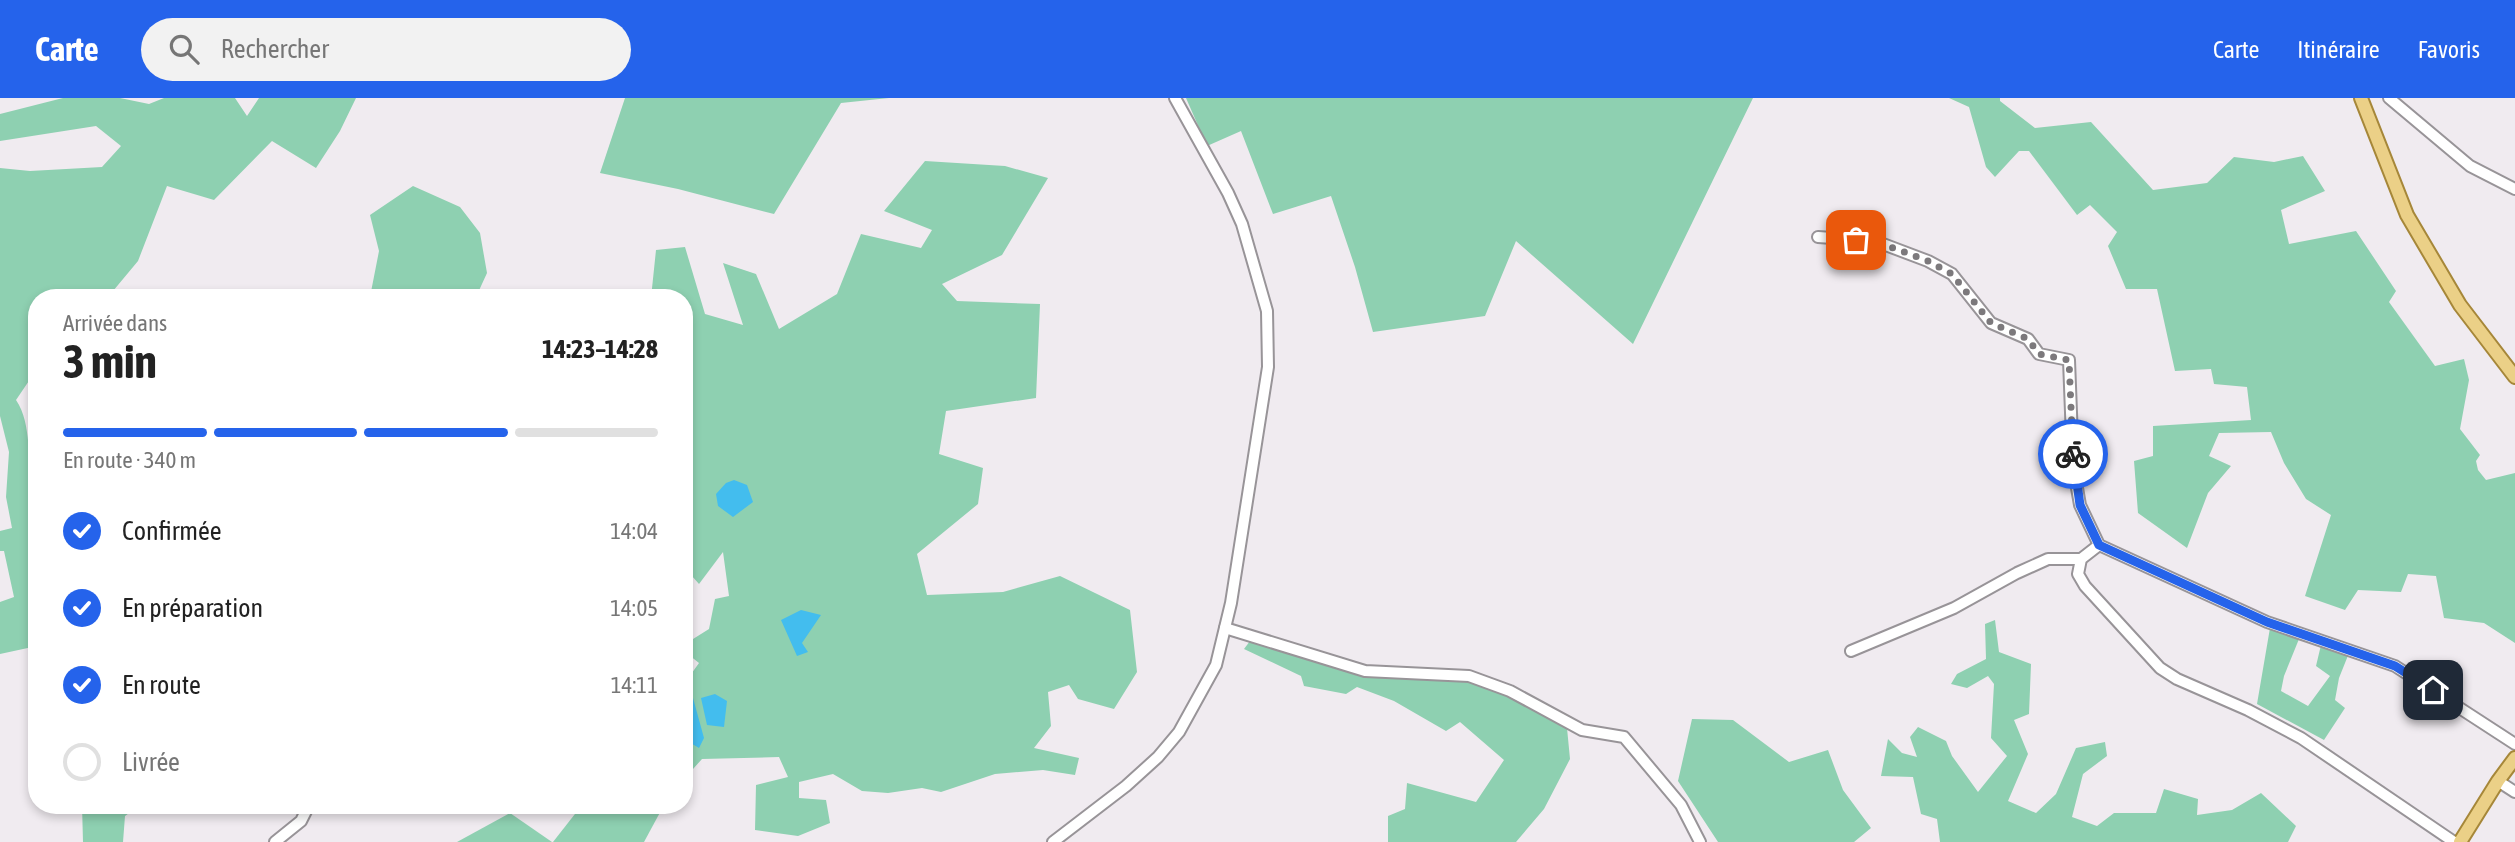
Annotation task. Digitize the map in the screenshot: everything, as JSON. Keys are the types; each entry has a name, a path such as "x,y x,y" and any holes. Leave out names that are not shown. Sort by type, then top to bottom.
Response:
{"main road":[{"path":"2361,98 2407,215 2460,305 2515,377"},
{"path":"2460,842 2513,762"}],"street":[{"path":"1053,842 1126,786 1158,757 1179,732 1216,665 1225,628 1268,367 1267,311 1242,224 1228,193 1175,98"},
{"path":"2389,98 2470,166 2515,189"},
{"path":"1818,237 1875,241 1928,261 1952,274 1991,323 2028,339 2039,354 2069,360 2073,465 2080,505 2099,545 2267,622 2395,666 2515,744"},
{"path":"1851,651 1954,608 2048,559 2081,559 2099,545"},
{"path":"2081,559 2078,574 2085,586 2160,668 2177,679 2248,710 2301,738 2454,842"},
{"path":"1225,628 1365,671 1469,676 1510,691 1582,730 1624,737 1681,805 1700,842"},
{"path":"2498,781 2515,792"},
{"path":"275,842 301,821 305,814"}],"green space":[{"path":"63,98 120,98 149,104 164,98 235,98 247,116 259,98 356,98 340,131 316,168 272,141 214,200 167,186 138,261 115,289 28,289 28,382 16,400 25,420 28,440 28,648 0,654 0,602 14,597 4,551 0,551 0,531 12,528 6,497 9,452 0,416 0,168 30,171 102,167 121,146 96,126 0,141 0,114"},
{"path":"625,98 889,98 841,103 774,214 678,189 600,173"},
{"path":"1186,98 1753,98 1633,344 1516,241 1485,316 1373,332 1331,196 1273,214 1241,131 1207,146"},
{"path":"1949,98 2000,98 2000,101 2035,128 2091,122 2153,190 2207,183 2234,157 2274,162 2303,156 2325,191 2281,210 2289,244 2356,231 2396,291 2389,302 2435,366 2464,359 2469,380 2460,429 2480,455 2476,461 2478,470 2486,480 2515,473 2515,643 2484,623 2444,618 2436,576 2408,574 2401,592 2358,590 2345,610 2305,596 2331,515 2306,499 2284,463 2271,432 2219,433 2209,456 2231,466 2208,493 2187,548 2138,513 2134,461 2153,456 2153,426 2251,420 2247,387 2214,384 2211,369 2175,371 2157,289 2126,289 2108,246 2117,232 2090,205 2077,215 2029,151 2019,151 1995,177 1986,167 1969,107"},
{"path":"925,161 1005,166 1048,178 1002,255 942,284 957,301 1040,304 1036,398 946,411 939,454 983,468 978,504 917,554 927,595 1003,592 1060,576 1130,610 1137,672 1114,709 1078,699 1069,685 1048,692 1051,726 1034,748 1079,758 1075,775 1043,770 995,774 941,792 922,788 888,793 862,791 833,774 799,782 799,798 826,800 830,823 798,836 755,830 756,785 788,777 779,757 702,759 693,769 693,671 699,663 693,658 693,639 709,629 715,599 729,596 723,552 699,584 693,577 693,289 652,289 656,250 685,247 705,314 743,325 723,263 756,274 779,329 837,294 861,234 921,248 932,230 884,211"},
{"path":"413,186 460,207 480,233 487,273 480,289 372,289 379,251 370,215"},
{"path":"1995,620 1999,652 2031,664 2029,714 2014,720 2028,754 2008,801 2036,813 2056,794 2076,748 2105,742 2107,756 2083,774 2072,817 2097,826 2114,813 2156,813 2164,789 2198,799 2197,815 2232,810 2261,793 2296,826 2288,842 1940,842 1937,819 1921,814 1913,777 1881,776 1888,739 1902,753 1917,757 1910,737 1918,727 1946,741 1952,756 1978,792 2007,756 1991,738 1994,684 1988,676 1967,688 1951,684 1957,674 1986,659 1985,624"},
{"path":"2270,628 2299,639 2281,691 2308,706 2330,676 2316,666 2321,645 2349,653 2339,678 2335,700 2345,708 2324,740 2257,704"},
{"path":"1250,641 1364,675 1467,680 1511,697 1567,728 1570,759 1544,809 1516,842 1388,842 1388,816 1405,809 1407,783 1476,802 1504,760 1460,722 1446,731 1394,701 1357,687 1346,694 1304,686 1301,676 1244,649"},
{"path":"1692,719 1733,720 1789,762 1828,750 1843,790 1871,828 1854,842 1718,842 1678,781"},
{"path":"82,814 128,814 125,816 123,842 83,842"},
{"path":"511,814 552,842 457,842"},
{"path":"575,814 659,814 644,842 553,842"}],"water":[{"path":"734,480 747,485 753,502 733,517 718,506 716,494 726,483"},
{"path":"801,610 821,615 802,643 808,652 797,656 781,620"},
{"path":"715,694 727,701 724,727 707,725 701,698"},
{"path":"693,698 704,738 699,748 693,744"}],"way so far":[{"path":"1856,240 1875,241 1928,261 1952,274 1991,323 2028,339 2039,354 2069,360 2073,454"}],"route":[{"path":"2073,454 2080,505 2099,545 2267,622 2395,666 2433,690"}]}
